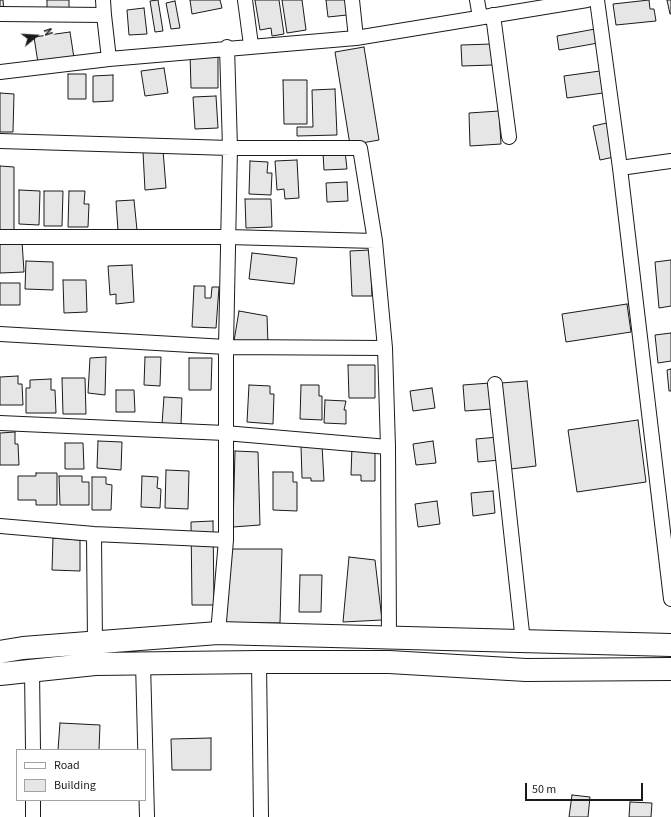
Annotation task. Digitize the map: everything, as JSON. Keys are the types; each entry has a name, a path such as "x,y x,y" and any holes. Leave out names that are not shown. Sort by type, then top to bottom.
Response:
{"highway":[{"path":"0,652 22,648 95,644 218,633 671,645"},
{"path":"0,674 95,664 259,662 389,662 526,670 671,669"}],"street":[{"path":"103,0 109,59"},
{"path":"245,0 251,46"},
{"path":"352,0 356,38"},
{"path":"478,0 487,16 509,137"},
{"path":"0,72 109,59 356,38 587,0"},
{"path":"597,0 620,168 671,599"},
{"path":"0,14 104,15"},
{"path":"218,633 226,540 225,433 230,148 227,48"},
{"path":"0,141 230,148 360,148 374,241 385,348 388,447 389,638"},
{"path":"620,168 671,161"},
{"path":"0,237 228,237 374,241"},
{"path":"0,334 226,347 385,348"},
{"path":"495,384 523,642"},
{"path":"0,423 225,433 388,447"},
{"path":"0,526 94,534 226,540"},
{"path":"94,534 95,644"},
{"path":"259,662 261,817"},
{"path":"143,663 146,749"},
{"path":"32,670 33,749"},
{"path":"146,755 148,817"},
{"path":"33,801 33,817"}],"building":[{"path":"0,0 3,0 4,13 0,13"},
{"path":"47,0 69,0 69,9 47,10"},
{"path":"158,0 163,31 155,32 150,1"},
{"path":"190,0 220,0 222,8 192,14"},
{"path":"255,0 279,0 284,34 272,36 271,28 260,30"},
{"path":"282,0 302,0 306,30 287,33"},
{"path":"326,0 346,0 347,15 328,17"},
{"path":"649,0 650,9 654,9 656,21 616,25 613,4"},
{"path":"667,0 671,0 671,14 670,14"},
{"path":"175,1 180,28 171,29 166,3"},
{"path":"144,8 147,34 129,35 127,10"},
{"path":"595,29 598,43 559,50 557,36"},
{"path":"70,32 74,58 38,63 34,37"},
{"path":"492,44 493,65 462,66 461,45"},
{"path":"364,47 379,140 350,145 335,52"},
{"path":"190,53 218,53 218,88 191,88"},
{"path":"164,68 168,93 145,96 141,71"},
{"path":"600,71 603,93 567,98 564,76"},
{"path":"68,74 86,74 86,99 68,99"},
{"path":"113,75 113,101 93,102 93,76"},
{"path":"283,80 307,80 307,124 284,124"},
{"path":"335,89 337,135 297,136 297,127 313,127 312,90"},
{"path":"0,93 14,94 13,132 0,132"},
{"path":"216,96 218,128 195,129 193,97"},
{"path":"499,111 501,144 470,146 469,113"},
{"path":"607,123 614,157 600,160 593,126"},
{"path":"163,150 166,188 145,190 143,152"},
{"path":"345,151 347,169 324,170 323,153"},
{"path":"297,160 299,198 285,199 284,189 277,190 275,161"},
{"path":"250,161 268,162 267,173 272,173 271,195 249,194"},
{"path":"0,166 14,167 14,232 0,235"},
{"path":"347,182 348,201 327,202 326,183"},
{"path":"19,190 40,191 39,225 19,224"},
{"path":"44,191 63,191 62,226 44,226"},
{"path":"69,191 85,191 84,204 89,204 88,227 68,227"},
{"path":"245,199 271,199 272,227 246,228"},
{"path":"134,200 137,230 118,231 116,201"},
{"path":"22,241 24,272 0,273 0,242"},
{"path":"370,250 372,296 352,296 350,251"},
{"path":"252,253 297,258 294,284 249,279"},
{"path":"671,260 671,306 659,308 655,262"},
{"path":"26,261 53,262 53,290 25,289"},
{"path":"132,265 134,302 116,304 116,294 110,295 108,266"},
{"path":"63,280 86,280 87,312 64,313"},
{"path":"0,283 20,283 20,305 0,305"},
{"path":"194,286 205,286 205,298 211,298 212,287 219,287 216,328 192,327"},
{"path":"627,304 631,332 566,342 562,314"},
{"path":"239,311 267,316 268,344 234,341"},
{"path":"671,333 671,361 658,363 655,335"},
{"path":"106,357 105,395 88,393 90,358"},
{"path":"145,357 161,357 160,386 144,385"},
{"path":"189,358 212,358 211,390 189,390"},
{"path":"348,365 375,365 375,398 349,398"},
{"path":"671,369 671,391 669,391 667,370"},
{"path":"18,376 18,384 22,384 23,405 0,405 0,377"},
{"path":"62,378 85,378 86,414 63,414"},
{"path":"51,379 51,390 55,390 56,413 26,413 26,388 30,388 30,380"},
{"path":"527,381 536,466 511,469 501,383"},
{"path":"490,383 492,409 465,411 463,385"},
{"path":"249,385 270,386 270,394 274,394 273,424 247,422"},
{"path":"301,385 319,385 319,396 322,396 322,420 300,419"},
{"path":"432,388 435,408 413,411 410,391"},
{"path":"116,390 134,390 135,412 116,412"},
{"path":"164,397 182,398 181,425 162,424"},
{"path":"325,400 346,401 344,410 346,410 346,424 324,423"},
{"path":"638,420 646,482 577,492 568,430"},
{"path":"15,432 15,444 18,444 19,465 0,465 0,433"},
{"path":"498,437 500,460 478,462 476,439"},
{"path":"98,441 122,442 121,470 97,468"},
{"path":"433,441 436,463 416,465 413,444"},
{"path":"65,443 83,443 84,469 65,469"},
{"path":"322,445 324,481 311,481 311,478 302,478 301,446"},
{"path":"352,446 375,447 375,481 361,481 361,475 351,475"},
{"path":"235,451 258,452 260,525 233,527"},
{"path":"166,470 189,471 188,509 165,508"},
{"path":"273,472 293,472 293,482 297,482 297,511 273,510"},
{"path":"36,473 57,473 57,505 36,505 36,500 18,500 18,476 36,476"},
{"path":"59,476 82,476 82,482 89,482 89,505 60,505"},
{"path":"142,476 158,477 157,488 161,489 160,508 141,507"},
{"path":"92,477 106,477 106,484 112,485 111,510 92,510"},
{"path":"493,491 495,513 473,516 471,493"},
{"path":"437,501 440,524 418,527 415,504"},
{"path":"213,521 214,605 192,605 191,522"},
{"path":"53,538 80,540 80,571 52,570"},
{"path":"229,549 282,549 280,623 226,623"},
{"path":"349,557 375,560 382,620 343,622"},
{"path":"300,575 322,575 321,612 299,612"},
{"path":"60,723 100,725 99,749 58,749"},
{"path":"211,738 211,770 172,770 171,739"},
{"path":"572,795 590,797 588,817 569,817"},
{"path":"630,802 652,803 651,817 629,817"}]}
